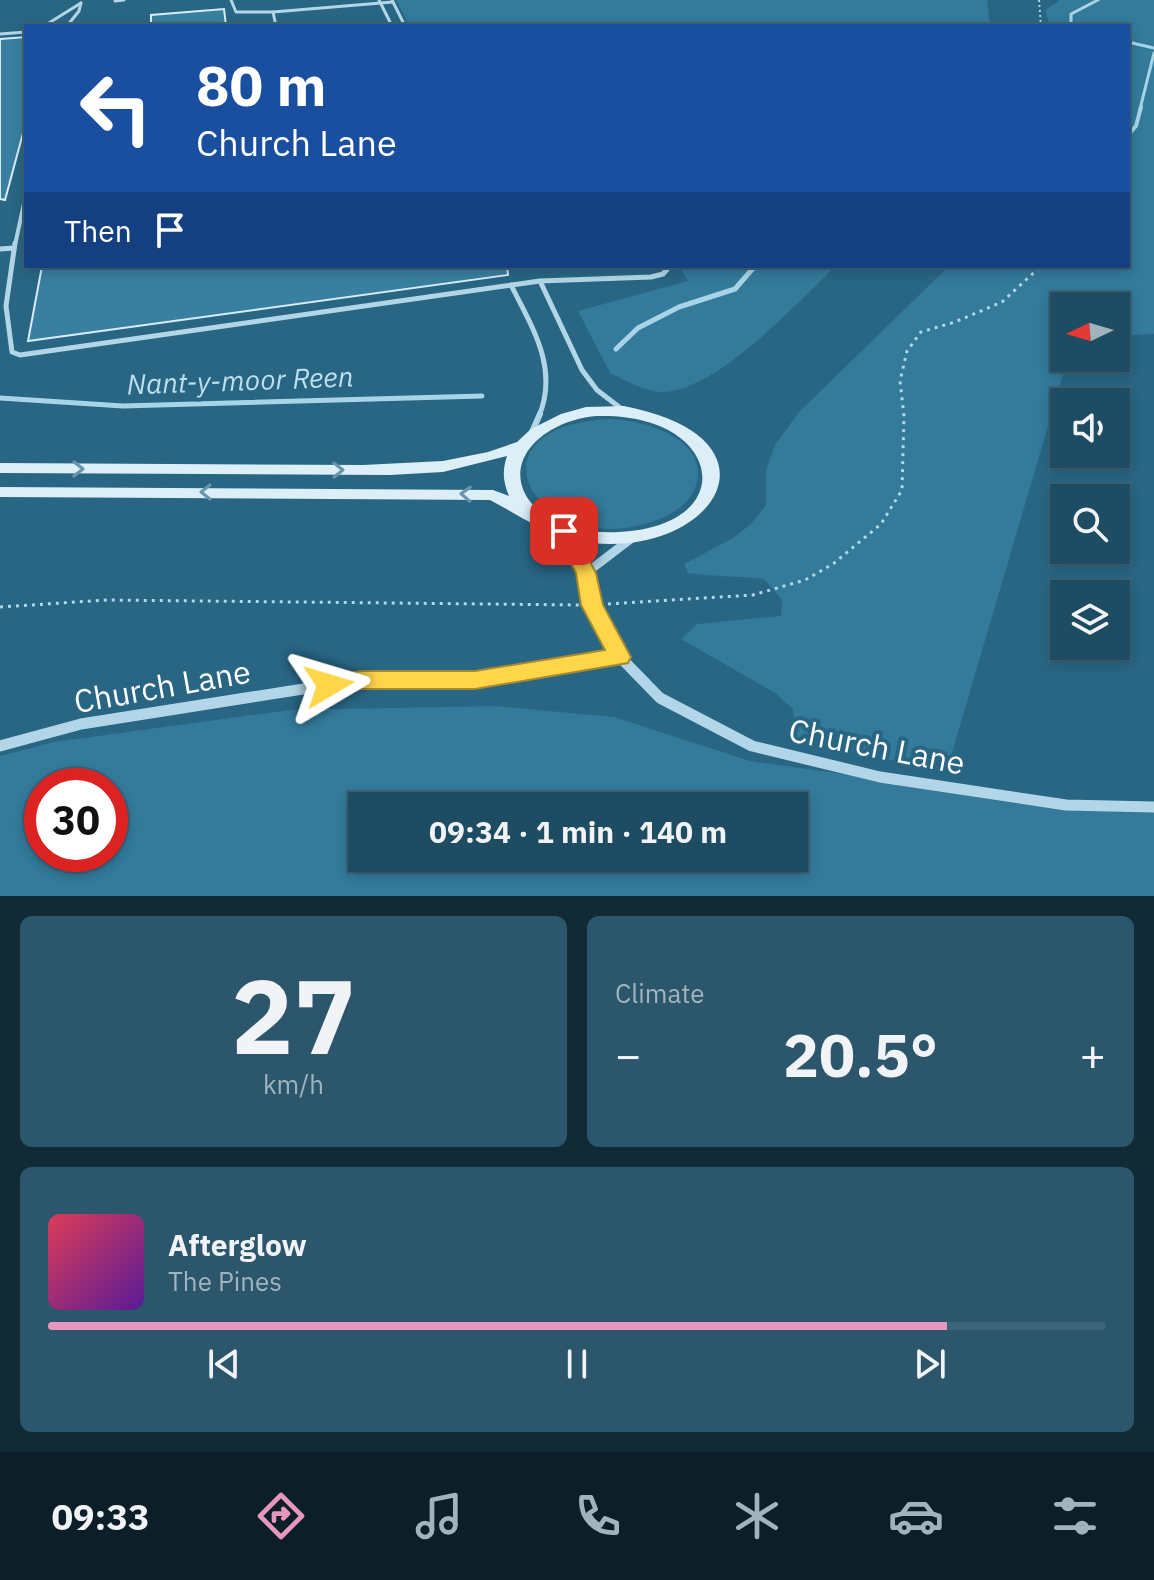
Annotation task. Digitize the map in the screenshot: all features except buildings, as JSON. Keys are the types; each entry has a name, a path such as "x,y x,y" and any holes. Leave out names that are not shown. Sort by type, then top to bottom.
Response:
{"street":[{"path":"0,468 192,471 431,469 490,460 554,421 583,412 624,411 656,417 682,430 702,447 713,469 710,492 695,513 668,529 632,538 597,538 564,531 493,495 424,492 0,492"},
{"path":"525,440 511,464 511,483 520,502 538,518"},
{"name":"Church Lane","path":"564,531 586,573 592,605 620,657 660,698 752,746 880,777 1066,805 1154,807"},
{"path":"586,573 632,538"},
{"name":"Church Lane","path":"0,746 81,724 360,680 475,680 620,657"}],"lane":[{"path":"115,1 124,0"},
{"path":"231,0 236,12 273,12 392,1 404,24"},
{"path":"380,1 391,24"},
{"path":"47,24 82,2"},
{"path":"69,24 82,2"},
{"path":"273,12 276,24"},
{"path":"0,34 24,32"},
{"path":"24,203 3,307 12,352 33,355 540,281 651,277 663,274 668,268"},
{"path":"0,249 14,248"},
{"path":"540,281 582,370 597,390 624,411"},
{"path":"511,285 536,334 546,374 547,393 525,440"}],"path":[{"path":"1039,0 1041,24"}],"shaded area":[{"path":"396,0 987,0 990,24 409,24"},
{"path":"1060,0 1154,0 1154,334 1130,335 1130,292 1050,292 1050,372 1064,372 1059,388 1050,388 1050,419 949,763 883,760 797,738 793,709 775,693 681,639 697,624 781,616 782,600 764,579 688,573 684,564 733,538 751,524 766,505 766,470 775,445 799,412 947,268 1130,268 1130,24 1049,24 1045,10"},
{"path":"680,268 834,268 755,342 707,377 684,388 656,391 610,373 578,311 688,281"},
{"path":"611,419 656,428 684,444 693,455 698,469 696,485 681,507 657,520 615,529 579,524 550,510 532,489 526,466 536,444 563,427"},
{"path":"495,706 614,717 750,761 1066,805 1154,807 1154,896 0,896 0,756 54,742 290,710"}],"waterway":[{"name":"Nant-y-moor Reen","path":"1071,24 1071,14 1098,0"},
{"path":"1130,42 1154,48"},
{"path":"1140,109 1154,53"},
{"path":"1130,133 1136,126 1141,107"},
{"name":"Nant-y-moor Reen","path":"616,349 638,328 679,307 735,289 753,268"},
{"name":"Nant-y-moor Reen","path":"0,398 123,406 482,396"}],"route":[{"path":"329,685 360,680 475,680 620,657 592,605 586,573 564,531"}]}
